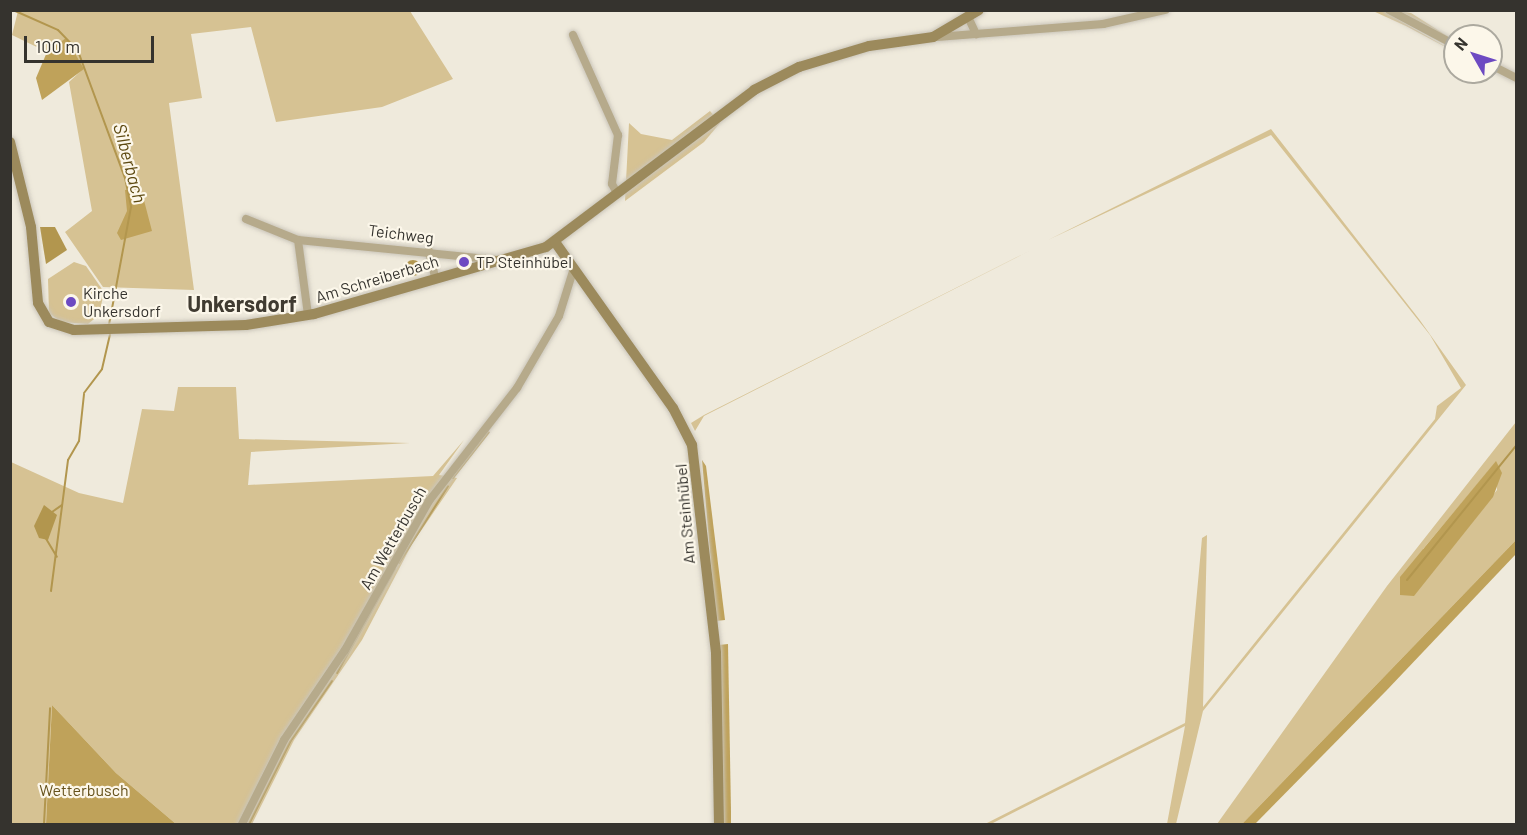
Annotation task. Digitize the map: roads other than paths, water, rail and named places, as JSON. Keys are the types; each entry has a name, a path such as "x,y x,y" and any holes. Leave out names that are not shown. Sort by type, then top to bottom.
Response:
{"street":[{"name":"Am Schreiberbach","path":"10,142 26,203 42,314 64,330 246,325 308,315 497,260 524,256 555,242 736,102 799,67 869,46 933,37 969,19 979,10"},
{"path":"933,37 1103,24 1165,10"},
{"path":"1389,10 1443,39"},
{"path":"969,19 976,34"},
{"path":"573,35 616,126 612,184 621,190"},
{"name":"Teichweg","path":"246,219 298,240 429,251 497,260"},
{"path":"298,240 308,315"},
{"name":"Am Steinhübel","path":"555,242 573,271 673,408 692,445 716,652 719,825"},
{"path":"429,251 435,277"},
{"name":"Am Wetterbusch","path":"242,825 284,740 349,643 429,501 518,388 559,316 573,271"}],"waterway":[{"name":"Silberbach","path":"13,10 58,30 78,51 125,178 131,207 109,325"},
{"name":"Silberbach","path":"84,393 102,369 110,333"},
{"name":"Silberbach","path":"51,591 68,460 79,441 84,394"},
{"path":"453,478 489,432"},
{"path":"1407,580 1516,446"},
{"path":"399,563 448,486"},
{"path":"52,512 62,505"},
{"path":"45,537 57,557"},
{"path":"337,673 395,569"},
{"path":"249,824 290,742 332,681"},
{"path":"44,824 50,708"}],"place":[{"name":"TP Steinhübel","path":"464,262"},
{"name":"Kirche Unkersdorf","path":"71,302"}],"district":[{"name":"Unkersdorf","path":"242,304"}],"park label":[{"name":"Wetterbusch","path":"84,790"}]}
